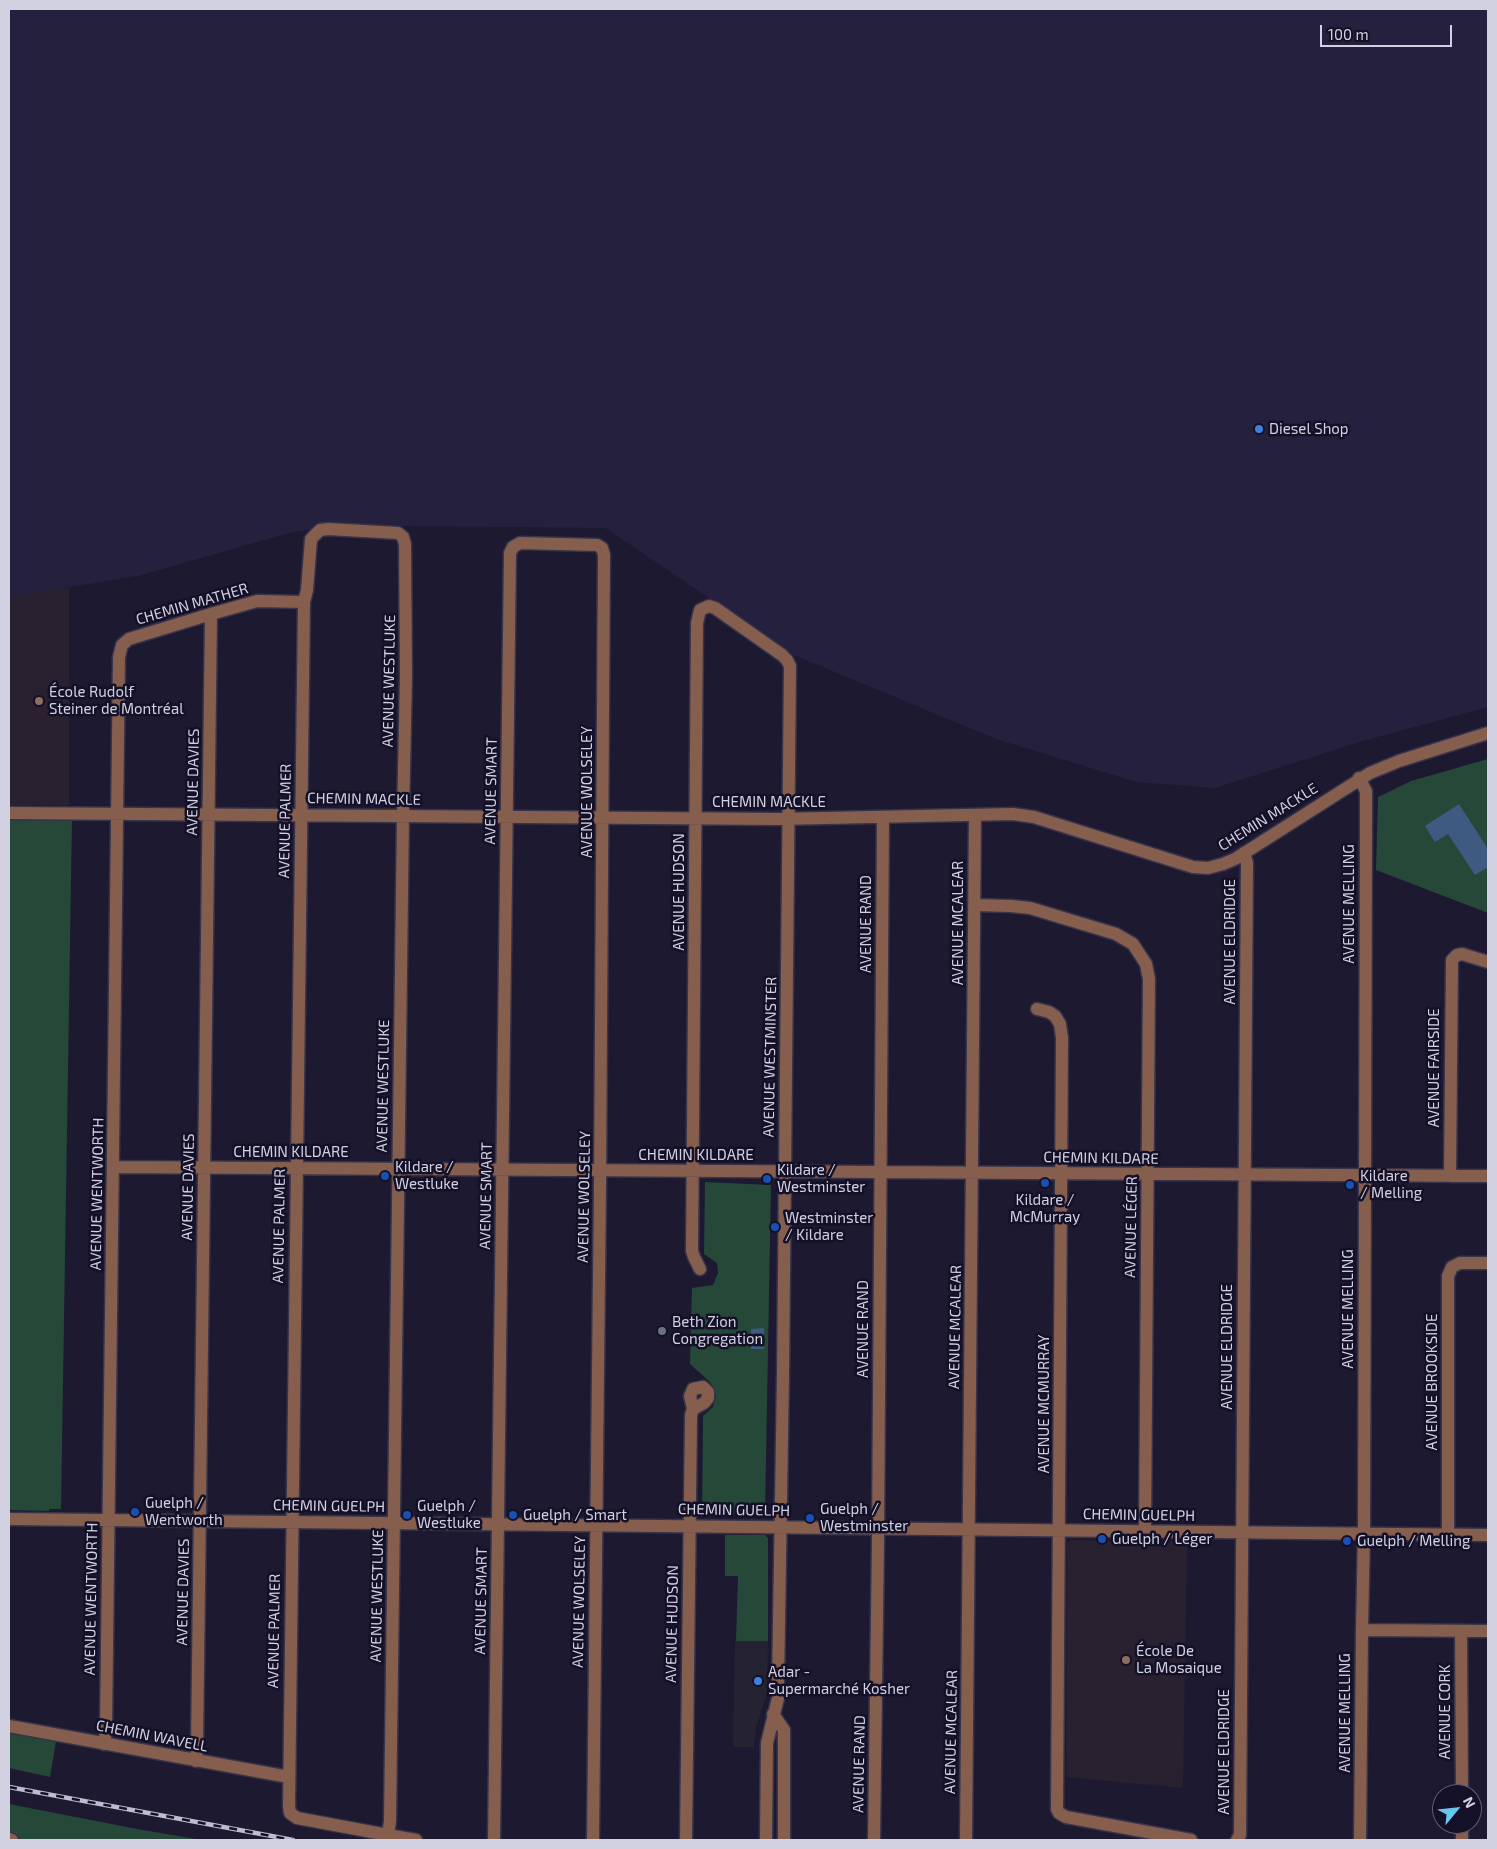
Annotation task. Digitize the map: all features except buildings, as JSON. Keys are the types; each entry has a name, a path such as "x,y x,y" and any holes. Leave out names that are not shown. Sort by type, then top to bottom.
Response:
{"street":[{"name":"AVENUE PALMER","path":"355,530 320,530 311,538 307,590 304,602 288,1806 290,1813 297,1818 388,1835"},
{"name":"AVENUE WESTLUKE","path":"355,530 398,533 403,537 406,544 406,677 388,1835"},
{"name":"AVENUE WOLSELEY","path":"510,553 520,543 588,544 597,545 602,548 604,555 593,1840"},
{"name":"AVENUE SMART","path":"494,1840 510,553"},
{"name":"CHEMIN MATHER","path":"122,645 129,639 257,602 304,602"},
{"name":"AVENUE WESTMINSTER","path":"698,613 704,607 715,608 782,655 789,662 778,1698 767,1743 766,1840"},
{"name":"AVENUE HUDSON","path":"698,613 692,1251 700,1269"},
{"name":"AVENUE DAVIES","path":"196,1761 198,1746 211,614"},
{"name":"AVENUE WENTWORTH","path":"104,1744 106,1730 119,657 122,645"},
{"name":"CHEMIN MACKLE","path":"9,813 788,819 1013,814 1029,816 1198,868 1223,864 1244,853 1360,778 1391,764 1488,733"},
{"name":"AVENUE MELLING","path":"1360,778 1366,792 1364,1533 1360,1840"},
{"name":"AVENUE MCALEAR","path":"966,1840 975,815"},
{"name":"AVENUE RAND","path":"874,1840 883,817"},
{"name":"AVENUE ELDRIDGE","path":"1237,1840 1240,1835 1245,1175 1247,863 1244,853"},
{"name":"AVENUE LÉGER","path":"974,904 1018,906 1120,936 1133,944 1142,954 1146,964 1149,979 1145,1531"},
{"name":"AVENUE FAIRSIDE","path":"1450,1176 1452,960 1457,955 1462,954 1488,962"},
{"name":"AVENUE MCMURRAY","path":"1037,1009 1050,1012 1055,1016 1060,1024 1062,1038 1057,1795 1059,1813 1069,1818 1191,1840"},
{"name":"CHEMIN KILDARE","path":"113,1167 1488,1176"},
{"name":"AVENUE BROOKSIDE","path":"1448,1535 1448,1276 1452,1267 1460,1263 1488,1263"},
{"name":"AVENUE HUDSON","path":"686,1840 691,1416 694,1408"},
{"name":"CHEMIN GUELPH","path":"9,1519 1488,1535"},
{"path":"1362,1630 1488,1631"},
{"name":"AVENUE CORK","path":"1461,1631 1462,1784"},
{"path":"773,1714 784,1730 784,1840"},
{"name":"CHEMIN WAVELL","path":"9,1726 289,1777"},
{"path":"388,1835 416,1840"}],"shaded area":[{"path":"9,9 1488,9 1488,707 1363,741 1215,788 1136,782 996,739 794,655 605,528 320,525 138,576 9,597"},
{"name":"École Rudolf Steiner de Montréal","path":"69,587 69,805 9,805 9,597"},
{"name":"École De La Mosaique","path":"1073,1540 1187,1542 1183,1788 1066,1777 1067,1543"},
{"path":"735,1641 768,1641 767,1694 756,1727 754,1747 733,1747"}],"green space":[{"path":"1488,759 1488,913 1376,870 1378,797 1411,781"},
{"path":"9,817 72,817 61,1509 49,1509 49,1511 9,1510"},
{"path":"705,1182 771,1185 765,1513 702,1515 703,1416 713,1407 716,1396 710,1382 690,1364 692,1288 713,1285 718,1273 717,1263 704,1254"},
{"path":"725,1535 765,1535 768,1538 768,1641 736,1641 738,1576 725,1576"},
{"path":"9,1726 57,1735 50,1777 9,1768"},
{"path":"9,1804 202,1840 21,1840 9,1835"}],"water":[{"path":"1459,804 1488,849 1488,867 1475,875 1448,834 1435,842 1425,826"},
{"path":"764,1328 764,1349 751,1349 751,1329"}],"railway":[{"path":"9,1787 293,1840"}],"place":[{"name":"Diesel Shop","path":"1259,429"},
{"name":"École Rudolf Steiner de Montréal","path":"39,701"},
{"name":"Kildare / Westluke","path":"385,1176"},
{"name":"Kildare / Westminster","path":"767,1179"},
{"name":"Kildare / McMurray","path":"1045,1183"},
{"name":"Kildare / Melling","path":"1350,1185"},
{"name":"Westminster / Kildare","path":"775,1227"},
{"name":"Beth Zion Congregation","path":"662,1331"},
{"name":"Guelph / Wentworth","path":"135,1512"},
{"name":"Guelph / Westluke","path":"407,1515"},
{"name":"Guelph / Smart","path":"513,1515"},
{"name":"Guelph / Westminster","path":"810,1518"},
{"name":"Guelph / Léger","path":"1102,1539"},
{"name":"Guelph / Melling","path":"1347,1541"},
{"name":"École De La Mosaique","path":"1126,1660"},
{"name":"Adar - Supermarché Kosher","path":"758,1681"}]}
